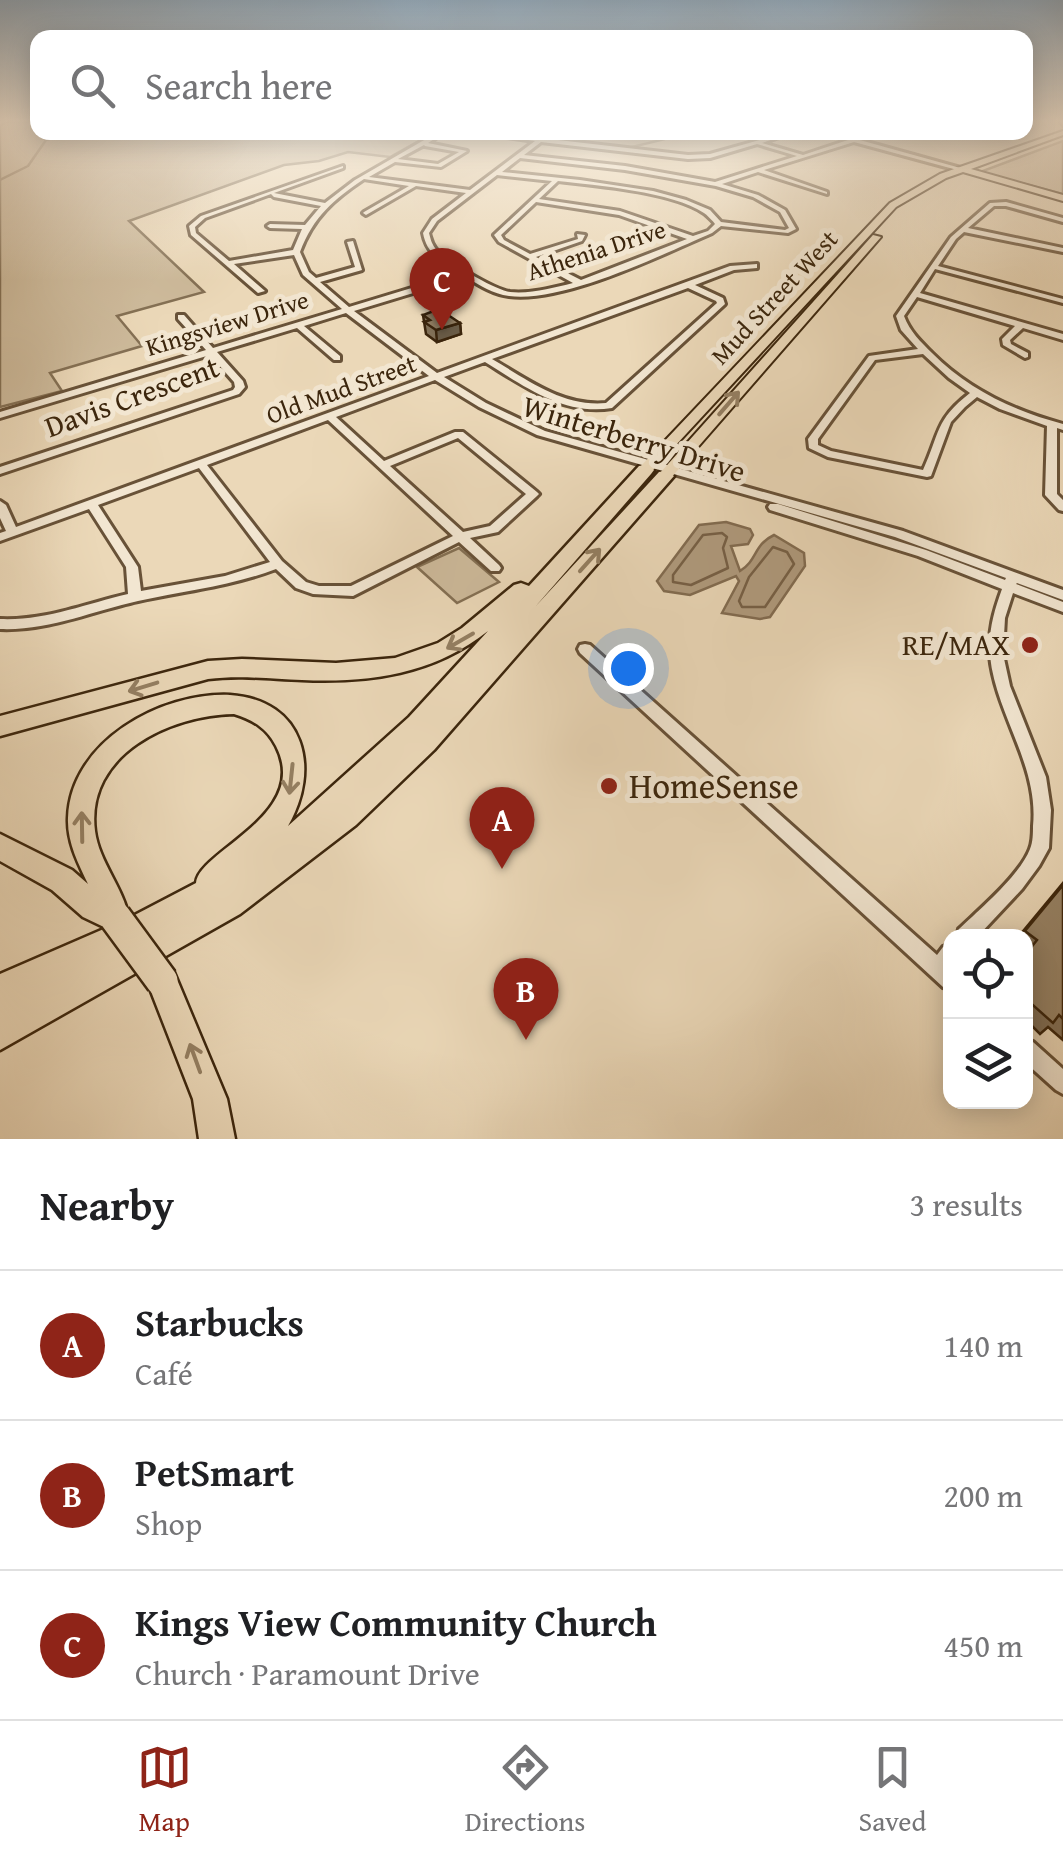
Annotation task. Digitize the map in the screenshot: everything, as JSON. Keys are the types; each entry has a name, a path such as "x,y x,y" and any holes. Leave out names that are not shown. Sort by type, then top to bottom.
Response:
{"highway":[{"path":"0,726 210,670 246,667 347,673 407,666 477,631 657,470"},
{"path":"0,990 230,904 360,804 425,743 657,470"},
{"path":"0,1009 147,938 255,866 368,774 612,508"},
{"path":"0,1034 101,980 147,938 262,838 286,805 294,770 283,734 257,712 219,704 189,707 129,736 98,767 83,799 82,843 111,895 115,916 162,981 210,1100 217,1139"},
{"path":"0,848 62,880 93,907 115,916"}],"main road":[{"name":"Mud Street West","path":"657,470 882,214 924,185 951,175"},
{"name":"Mud Street West","path":"657,470 895,216 920,195 956,175"},
{"path":"977,175 1063,198"}],"street":[{"path":"260,291 193,234 192,226 203,217 322,175"},
{"path":"228,263 296,252 304,227 324,205 371,175"},
{"name":"Athenia Drive","path":"493,175 430,224 425,238 432,252 467,274 494,290 516,295 536,294 578,282 694,238 719,224 706,209 661,195 512,175"},
{"path":"674,175 749,193 782,209 792,220 791,232 719,224"},
{"path":"715,184 742,175"},
{"path":"773,175 824,193"},
{"path":"366,178 471,192"},
{"path":"555,181 498,234 502,241 578,282"},
{"path":"806,186 818,181"},
{"path":"366,213 414,185"},
{"path":"272,194 324,205"},
{"path":"533,200 620,213 694,238"},
{"path":"1062,222 996,203 962,229 902,312 901,322 924,351 975,394 1058,426 1051,495 1063,507"},
{"path":"270,226 304,227"},
{"path":"962,229 1063,250"},
{"path":"530,256 580,240 583,236 579,235"},
{"path":"314,281 359,268 352,242"},
{"name":"Winterberry Drive","path":"296,252 306,273 346,310 436,377 439,384 468,406 513,430 657,470 1063,595"},
{"name":"Old Mud Street","path":"7,535 734,268 754,266"},
{"path":"935,266 1063,301"},
{"path":"1010,286 1025,272"},
{"name":"Kingsview Drive","path":"0,414 467,274"},
{"path":"487,360 561,399 586,407 609,406 721,304 691,286"},
{"path":"915,294 1063,337"},
{"path":"181,317 210,352"},
{"path":"298,325 336,358"},
{"path":"1021,325 1006,339 1007,344 1024,355"},
{"path":"924,351 872,358 813,446 845,458 927,474 939,430 955,408 975,394"},
{"name":"Davis Crescent","path":"0,470 236,392 240,388 238,381 210,352"},
{"path":"330,417 495,568"},
{"path":"201,464 278,564 302,586 318,592 353,591 460,537 494,529 532,494 458,434 382,465"},
{"path":"0,505 7,535"},
{"path":"92,505 132,567 136,596"},
{"path":"0,624 51,620 136,596 218,584 278,564"},
{"path":"972,929 1033,861 1045,838 1051,812 1046,758 1005,676 997,648 997,624 1010,581"},
{"name":"Winterberry Drive","path":"1010,581 1063,607"},
{"path":"586,650 943,965"},
{"path":"1033,1055 1063,1083"}],"shaded area":[{"path":"0,175 256,175 129,221 204,292 117,316 142,346 50,373 62,391 0,407"},
{"path":"992,175 1063,175 1063,194"},
{"path":"459,548 499,582 457,603 417,567"}],"water":[{"path":"726,522 750,529 753,535 748,544 731,546 740,571 762,543 774,535 804,553 805,566 770,617 722,613 739,581 736,576 690,595 664,591 657,581 699,525"}],"building":[{"path":"439,309 460,323 436,330 424,322 430,320 423,315"},
{"path":"1063,885 1063,1019 1059,1015 1053,1023 1033,1005 1033,945 1037,940 1033,929 1027,929"}],"waterway":[{"path":"0,180 10,175"}],"place":[{"name":"Kings View Community Church","path":"442,330"},
{"name":"RE/MAX","path":"1030,645"},
{"name":"HomeSense","path":"609,786"},
{"name":"Starbucks","path":"502,869"},
{"name":"PetSmart","path":"526,1040"}]}
